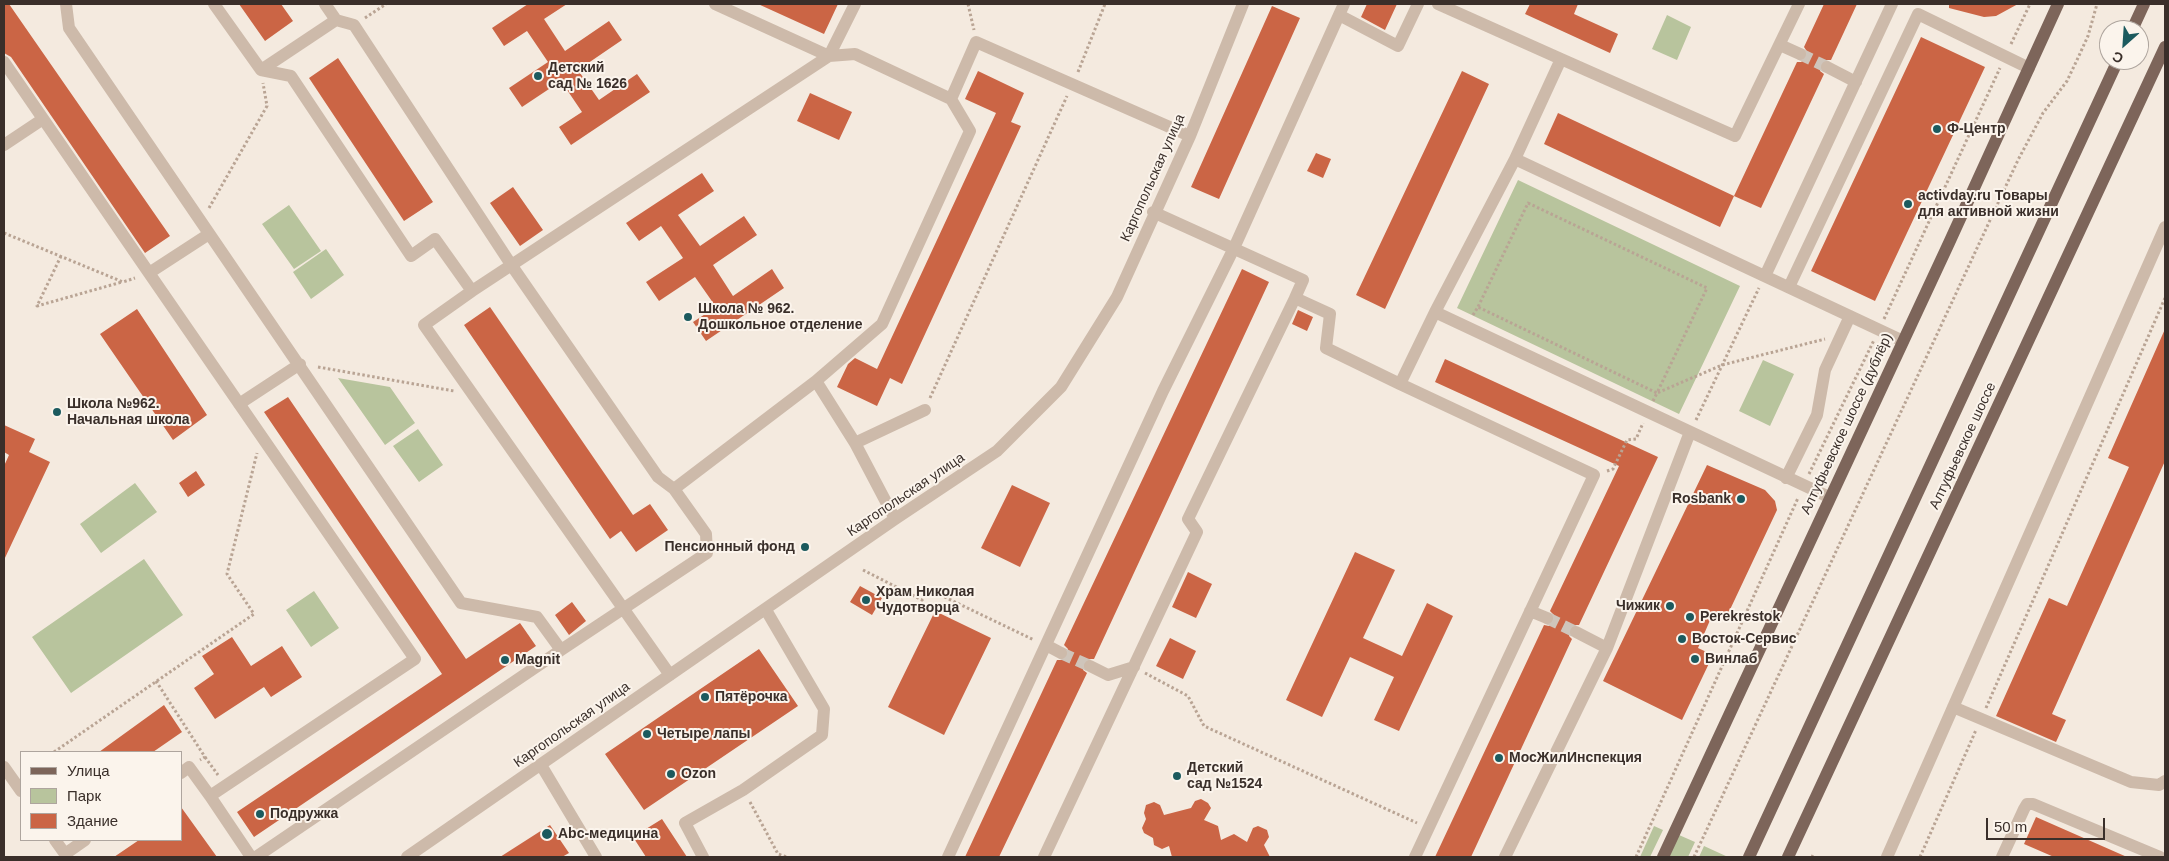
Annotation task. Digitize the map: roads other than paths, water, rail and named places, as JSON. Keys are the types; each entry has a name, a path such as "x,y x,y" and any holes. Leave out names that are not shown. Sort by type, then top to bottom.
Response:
{"main road":[{"name":"Алтуфьевское шоссе (дублёр)","path":"1663,857 1828,497 1903,341 2058,4"},
{"path":"2137,20 2144,4"},
{"name":"Алтуфьевское шоссе","path":"1788,857 2165,47"},
{"name":"Алтуфьевское шоссе","path":"1748,857 2113,70"}],"street":[{"path":"66,4 69,28 462,604 537,617 561,650"},
{"path":"214,4 261,70 291,76 411,256 435,239 472,291"},
{"path":"256,857 622,608 707,553 706,534 674,489 658,477 512,266 354,25 336,20 325,4"},
{"path":"674,489 816,381 882,324 970,131 951,98 855,54 829,56 715,4"},
{"path":"670,675 424,325 472,291 829,56 855,4"},
{"name":"Каргопольская улица","path":"408,857 895,519 997,451 1061,387 1116,297 1190,136 1243,4"},
{"path":"948,857 1163,391 1234,248 1342,10 1398,46 1418,4"},
{"path":"1438,4 1735,136 1799,4"},
{"path":"1765,276 1892,4"},
{"path":"1789,287 1918,14 2029,68"},
{"path":"261,70 336,20"},
{"path":"951,98 976,42 1072,86 1190,136"},
{"path":"1780,44 1800,54"},
{"path":"1400,384 1434,312 1515,159 1561,59"},
{"path":"4,62 415,659 210,796"},
{"path":"1827,68 1856,82"},
{"path":"4,145 43,119"},
{"path":"1515,159 1903,341"},
{"path":"1044,857 1197,532 1188,518 1303,280 1154,212"},
{"path":"1887,857 2165,227"},
{"path":"149,274 209,234"},
{"path":"1295,298 1330,314 1326,348 1594,475 1416,857"},
{"path":"1434,312 1828,497"},
{"path":"1786,478 1816,415 1825,370 1850,316"},
{"path":"239,404 300,364"},
{"path":"816,381 855,443 895,519"},
{"path":"855,443 925,410"},
{"path":"1506,857 1607,648 1690,432"},
{"path":"703,857 685,823 743,790 822,735 824,709 766,610"},
{"path":"1530,610 1547,618"},
{"path":"1576,632 1607,648"},
{"path":"1046,645 1061,653"},
{"path":"1090,666 1108,675 1134,667"},
{"path":"1953,707 2131,782 2159,785 2165,781"},
{"path":"541,765 596,857"},
{"path":"4,767 20,791"},
{"path":"185,770 210,796 251,857"},
{"path":"2002,857 2024,808 2027,804 2033,804 2160,857"},
{"path":"56,841 66,856 85,841"}],"tunnel":[{"path":"1800,54 1827,67"},
{"path":"1547,618 1576,632"},
{"path":"1061,653 1090,666"}],"place":[{"name":"Детский сад № 1626","path":"538,76"},
{"name":"Ф-Центр","path":"1937,129"},
{"name":"activday.ru Товары для активной жизни","path":"1908,204"},
{"name":"Школа № 962. Дошкольное отделение","path":"688,317"},
{"name":"Школа №962. Начальная школа","path":"57,412"},
{"name":"Rosbank","path":"1741,499"},
{"name":"Пенсионный фонд","path":"805,547"},
{"name":"Храм Николая Чудотворца","path":"866,600"},
{"name":"Чижик","path":"1670,606"},
{"name":"Perekrestok","path":"1690,617"},
{"name":"Восток-Сервис","path":"1682,639"},
{"name":"Винлаб","path":"1695,659"},
{"name":"Magnit","path":"505,660"},
{"name":"Пятёрочка","path":"705,697"},
{"name":"Четыре лапы","path":"647,734"},
{"name":"МосЖилИнспекция","path":"1499,758"},
{"name":"Ozon","path":"671,774"},
{"name":"Детский сад №1524","path":"1177,776"},
{"name":"Подружка","path":"260,814"},
{"name":"Abc-медицина","path":"547,834"}]}
